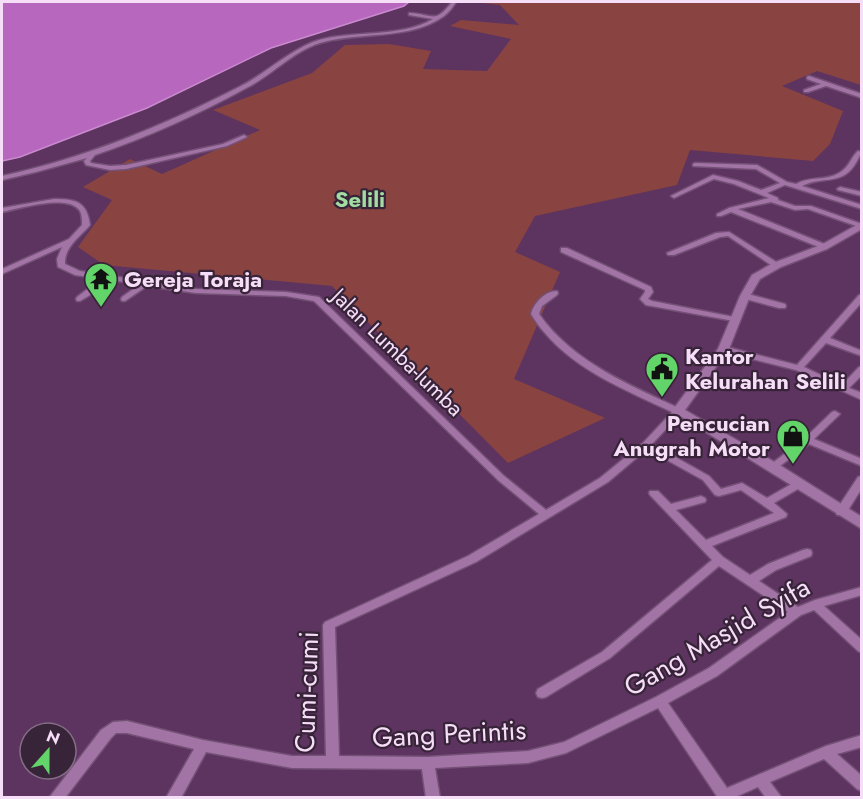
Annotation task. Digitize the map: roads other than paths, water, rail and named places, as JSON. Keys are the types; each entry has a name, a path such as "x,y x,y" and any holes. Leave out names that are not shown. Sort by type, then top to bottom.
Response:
{"main road":[{"path":"861,226 824,247 777,265 756,277 734,319 723,349 678,411 799,483 861,524"}],"street":[{"path":"2,178 35,172 92,155 180,121 247,86 316,42 384,34 416,26 435,18 449,9 454,2"},
{"path":"411,15 435,18"},
{"path":"809,78 861,96"},
{"path":"806,91 825,84"},
{"path":"92,155 87,164 116,168 218,147 244,137"},
{"path":"797,187 809,181 844,175 855,163 858,153 861,154"},
{"path":"695,165 757,167 785,183 861,207"},
{"path":"674,196 713,177 776,199 731,209 719,215"},
{"path":"762,193 785,183"},
{"path":"840,189 861,194"},
{"name":"Jalan Lumba-lumba","path":"2,210 54,200 76,203 83,207 87,219 86,225 62,252 60,259 61,265 78,273 196,291 286,294 316,299 501,478 545,514"},
{"path":"771,200 795,208 809,207 861,226"},
{"path":"731,209 824,247"},
{"path":"671,253 728,234 738,238 777,265"},
{"path":"2,272 73,240"},
{"path":"564,250 648,289 649,292 644,299 649,303 734,319"},
{"path":"80,299 92,290 116,280"},
{"path":"125,300 145,284"},
{"path":"545,514 604,480 646,445 678,411 624,385 558,342 535,314 540,302 555,293"},
{"path":"745,296 782,306"},
{"path":"799,368 861,297"},
{"path":"824,339 861,354"},
{"path":"723,349 799,368 861,397"},
{"path":"843,389 861,369"},
{"path":"773,467 808,440 835,414"},
{"path":"808,440 861,463"},
{"path":"646,445 706,478 719,493 742,486 782,515 703,545"},
{"path":"842,512 861,479"},
{"path":"767,503 799,483"},
{"path":"654,493 719,560 797,612"},
{"path":"668,508 701,500"},
{"name":"Cumi-cumi","path":"56,798 113,728 127,727 203,746 292,762 333,763 329,625 472,560 545,514"},
{"path":"750,581 772,567 807,553"},
{"path":"542,693 606,655 719,560"},
{"name":"Gang Masjid Syifa","path":"566,747 713,672 797,612 815,604 861,591"},
{"path":"815,604 861,648"},
{"path":"660,701 725,796 826,752 861,741"},
{"path":"173,798 203,746"},
{"name":"Gang Perintis","path":"333,763 428,763 528,757 566,747"},
{"path":"826,752 861,785"},
{"path":"428,763 433,798"},
{"path":"760,780 776,798"}],"place":[{"name":"Gereja Toraja","path":"101,308"},
{"name":"Kantor Kelurahan Selili","path":"662,398"},
{"name":"Pencucian Anugrah Motor","path":"793,465"}],"district":[{"name":"Selili","path":"360,199"}]}
